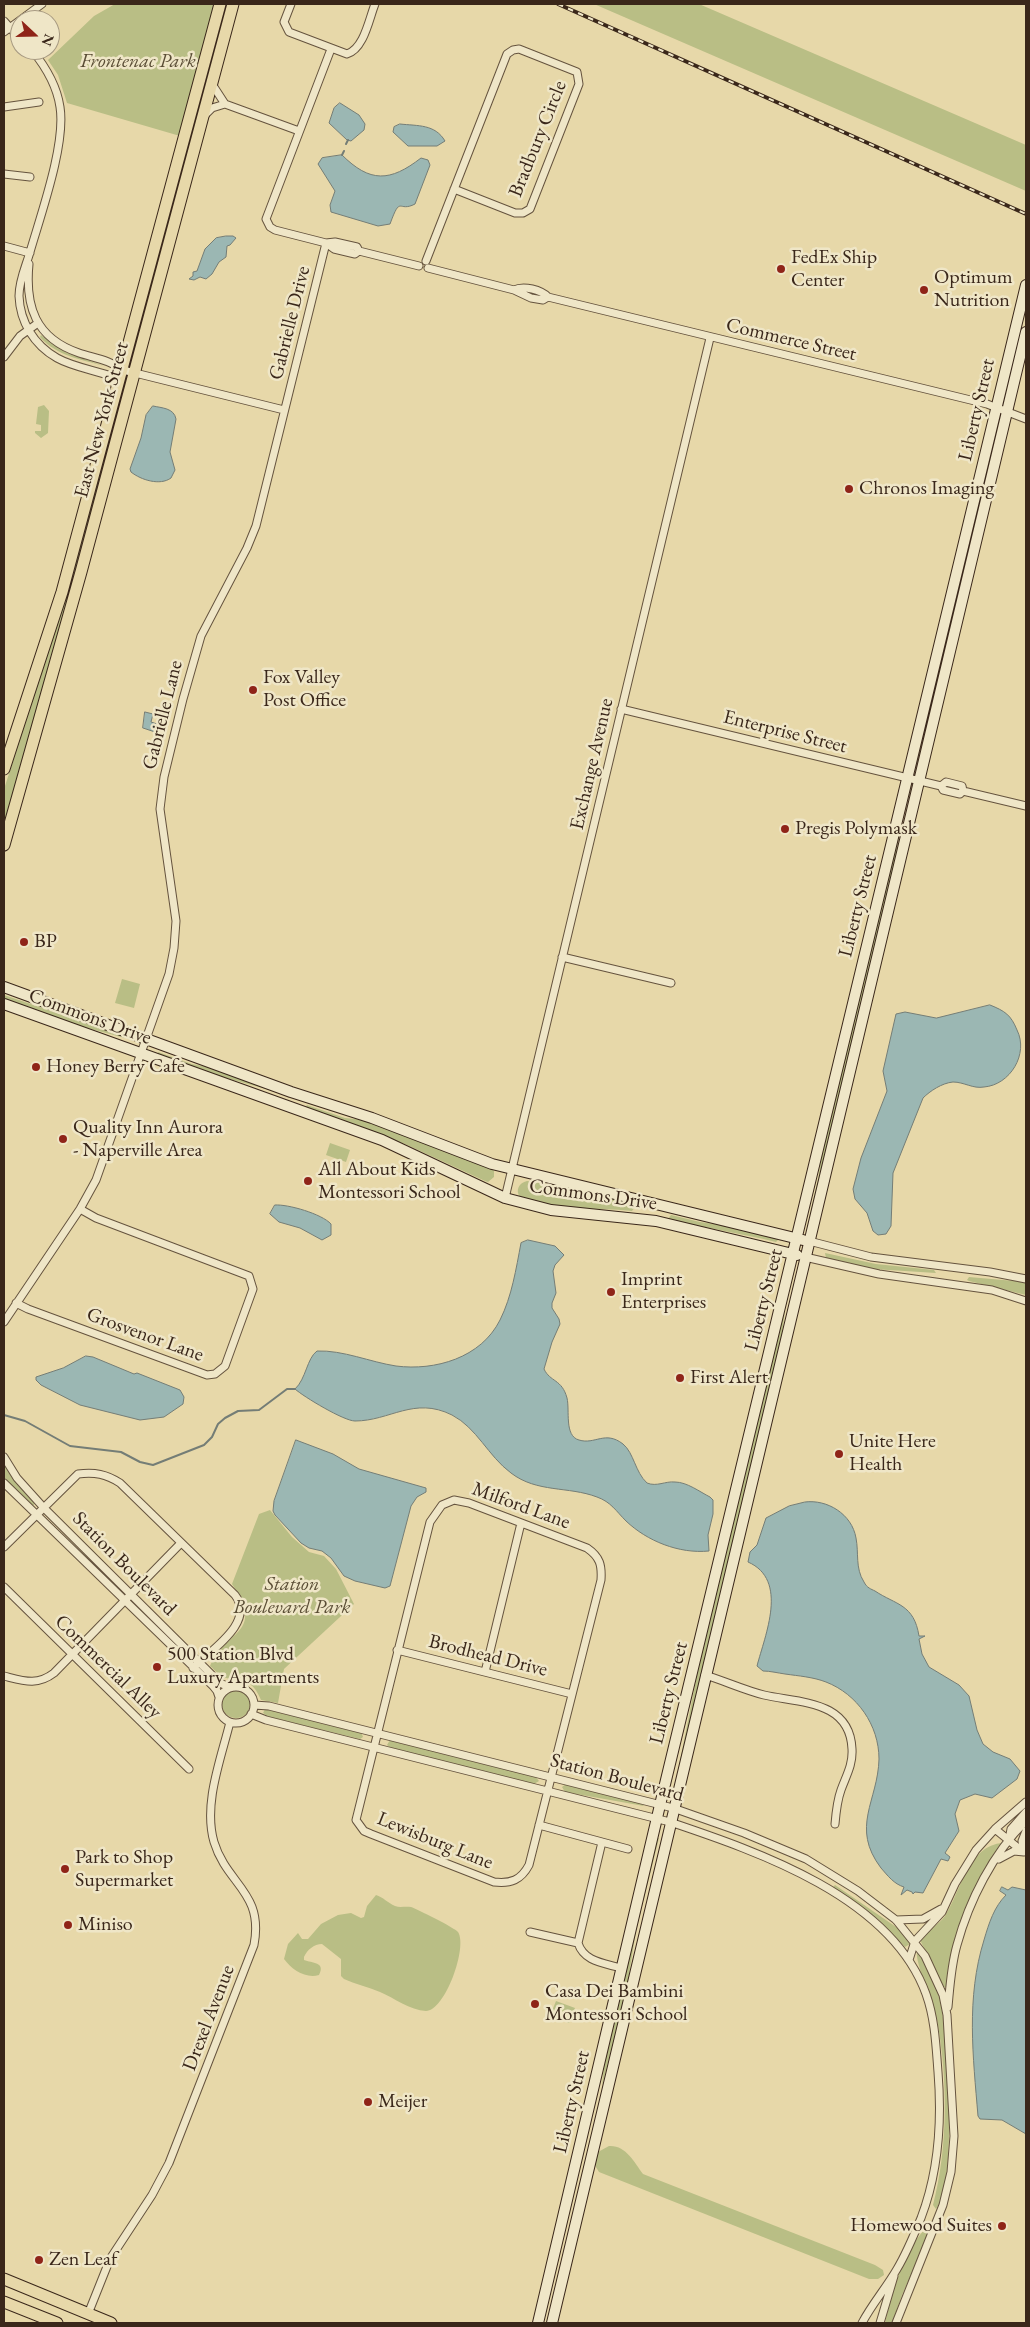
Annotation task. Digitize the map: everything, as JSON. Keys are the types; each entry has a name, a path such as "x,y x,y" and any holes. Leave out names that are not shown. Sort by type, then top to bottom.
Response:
{"main road":[{"name":"East New York Street","path":"4,769 62,592 220,4"},
{"name":"East New York Street","path":"4,845 135,373 233,4"},
{"path":"4,2279 111,2323"},
{"path":"4,2302 57,2323"}],"street":[{"path":"4,22 7,30 42,4"},
{"path":"291,4 284,22 289,32 347,54 356,49 375,4"},
{"path":"331,49 267,214 267,223 275,230 326,243 334,249 355,254 359,251 419,266 422,261 427,264"},
{"name":"Bradbury Circle","path":"427,264 454,189 510,52 519,49 525,50 577,72 579,84 532,205 527,212 516,213 454,189"},
{"path":"40,60 54,84 60,107 61,127 58,147 20,286 19,295 28,330 42,346 64,361 111,376 122,370"},
{"path":"212,84 217,95 225,104 299,131"},
{"path":"5,104 39,102"},
{"path":"203,117 212,108 225,104"},
{"path":"4,174 30,176"},
{"name":"Gabrielle Drive","path":"284,410 326,243"},
{"path":"4,246 30,253"},
{"path":"30,253 28,294 32,312 38,324 56,343 68,349 114,364 122,370 284,410"},
{"name":"Commerce Street","path":"427,264 514,290 519,287 537,290 548,297 996,407 1026,419"},
{"name":"Liberty Street","path":"538,2323 660,1805 1026,285"},
{"path":"4,357 12,343 38,324"},
{"name":"Liberty Street","path":"552,2323 808,1241 920,781 1026,332"},
{"name":"Exchange Avenue","path":"505,1198 710,338"},
{"name":"Gabrielle Lane","path":"146,1039 169,974 175,938 176,921 161,821 164,777 196,648 206,624 252,536 284,410"},
{"name":"Enterprise Street","path":"621,709 941,786 943,790 960,794 963,791 1026,806"},
{"path":"562,957 671,983"},
{"name":"Commons Drive","path":"4,987 512,1170 895,1261 990,1272 1026,1279"},
{"name":"Commons Drive","path":"4,1004 382,1140 505,1198 551,1210 656,1222 879,1274 992,1290 1026,1301"},
{"path":"4,1322 80,1209 96,1180 146,1039"},
{"name":"Grosvenor Lane","path":"16,1303 207,1375 215,1374 224,1366 253,1289 250,1276 96,1218 80,1209"},
{"name":"Station Boulevard","path":"4,1456 17,1478 44,1508 220,1683 229,1687"},
{"path":"4,1547 78,1474 92,1472 107,1475 120,1483 235,1595 242,1610 239,1622 235,1628 193,1668"},
{"name":"Station Boulevard","path":"4,1483 218,1691 219,1697"},
{"name":"Milford Lane","path":"373,1747 430,1522 437,1509 448,1502 461,1500 587,1548 601,1562 601,1580 547,1792"},
{"path":"484,1672 521,1523"},
{"path":"4,1676 28,1682 38,1682 54,1673 181,1543"},
{"path":"80,1557 86,1550"},
{"name":"Commercial Alley","path":"4,1587 189,1769"},
{"path":"168,1643 175,1637"},
{"name":"Brodhead Drive","path":"397,1650 572,1694"},
{"path":"705,1675 762,1694 819,1705 827,1709 842,1722 851,1738 852,1761 838,1800 835,1824"},
{"path":"229,1687 246,1689 253,1699 254,1704 251,1714 242,1722 230,1722 219,1712 219,1697 229,1687"},
{"name":"Station Boulevard","path":"254,1704 269,1706 674,1808 806,1859 858,1891 896,1920 915,1941 939,1984 947,2015"},
{"name":"Station Boulevard","path":"251,1714 547,1792 670,1822 741,1846 814,1879 882,1928 909,1960 921,1981 933,2019 940,2092 940,2126 937,2158 929,2193 921,2217 897,2269"},
{"name":"Drexel Avenue","path":"88,2314 115,2249 152,2195 169,2163 254,1945 256,1934 254,1910 247,1895 217,1851 210,1824 213,1792 230,1722"},
{"name":"Lewisburg Lane","path":"373,1747 356,1820 364,1831 494,1882 505,1883 515,1881 524,1874 529,1865 547,1792"},
{"path":"909,1960 915,1941 938,1919 963,1870 976,1850 995,1829 1026,1802"},
{"path":"1009,1840 1011,1829 1026,1812"},
{"path":"896,2323 937,2223 951,2172 954,2120 947,2015 952,1968 957,1945 974,1898 1009,1840 1026,1821"},
{"path":"539,1825 628,1849"},
{"path":"995,1829 1025,1853"},
{"path":"1025,1853 1022,1840 1026,1831"},
{"path":"602,1842 578,1943 581,1952 587,1958 621,1968"},
{"path":"988,1874 1005,1854 1014,1851 1025,1853"},
{"path":"896,1920 923,1919 938,1912 947,1903"},
{"path":"530,1932 578,1943"},
{"path":"862,2323 897,2269"},
{"path":"880,2323 897,2269"}],"green space":[{"name":"Frontenac Park","path":"115,4 216,4 180,136 67,103 58,75 48,60 60,60 60,49 94,16"},
{"path":"224,4 229,4 145,314 153,268"},
{"path":"594,4 699,4 1026,145 1026,191"},
{"path":"41,335 67,353 104,366 61,353 40,337"},
{"path":"44,405 49,411 48,433 41,438 35,431 41,431 41,425 36,424 38,407"},
{"path":"110,432 103,474 4,825 4,789 62,610"},
{"path":"989,459 984,496 921,761 919,760 927,726 932,688"},
{"path":"906,799 893,875 808,1228 824,1141"},
{"path":"122,979 140,984 134,1008 115,1003"},
{"path":"4,995 129,1037 129,1039 68,1023 4,1000"},
{"path":"158,1052 192,1064 214,1068 277,1092 219,1076 158,1055"},
{"path":"307,1105 345,1118 365,1120 491,1168 494,1171 494,1177 488,1182 485,1181 405,1144 305,1108"},
{"path":"330,1143 350,1150 346,1162 326,1155"},
{"path":"527,1181 577,1189 633,1203 635,1207 632,1211 570,1209 548,1205 520,1197 519,1187"},
{"path":"671,1215 700,1222 730,1226 779,1238 776,1242 668,1219"},
{"path":"825,1253 876,1264 934,1270 936,1273 873,1269 826,1258"},
{"path":"796,1263 785,1310 780,1350 674,1791 705,1635"},
{"path":"969,1277 1026,1282 1026,1295 969,1281 967,1280"},
{"path":"4,1464 20,1487 34,1502 34,1505 4,1478"},
{"name":"Station Boulevard Park","path":"270,1510 292,1537 309,1552 324,1556 336,1569 354,1604 284,1669 278,1703 261,1700 255,1688 248,1683 224,1677 210,1666 217,1653 240,1630 244,1622 245,1613 232,1584 259,1514"},
{"path":"236,1690 246,1694 250,1704 246,1714 236,1718 226,1714 222,1704 226,1694"},
{"path":"265,1709 361,1732 363,1737 360,1739 269,1717 263,1713"},
{"path":"390,1740 535,1776 539,1781 534,1784 391,1748 387,1745"},
{"path":"566,1784 644,1806 565,1792 562,1787"},
{"path":"657,1838 659,1838 636,1931 627,1987 602,2086 605,2055"},
{"path":"1003,1843 994,1857 950,1964 946,1987 944,1987 921,1942 921,1937 945,1916 973,1860 991,1846"},
{"path":"835,1885 899,1929 910,1944 905,1947 878,1919 838,1891 833,1887"},
{"path":"376,1895 395,1906 415,1908 458,1932 460,1951 453,1977 440,2001 433,2008 426,2011 420,2010 380,1992 344,1979 341,1976 341,1959 322,1944 311,1948 304,1957 304,1960 319,1965 321,1971 319,1975 304,1975 291,1967 284,1959 288,1944 298,1933 302,1939 308,1939 321,1924 338,1915 351,1913 361,1918 364,1917 367,1906"},
{"path":"917,1952 931,1975 940,2000 946,2043 949,2141 943,2194 936,2209 933,2205 944,2137 945,2089 937,2020 919,1965"},
{"path":"556,2001 575,2008 569,2023 550,2016"},
{"path":"609,2146 615,2146 625,2151 643,2174 875,2265 883,2270 884,2275 878,2279 869,2279 599,2172 594,2164 598,2152"},
{"path":"925,2229 929,2231 929,2234 902,2295 892,2323 885,2323 904,2261 910,2249"}],"water":[{"path":"340,103 359,115 365,124 364,130 351,141 347,140 329,123 334,108"},
{"path":"400,124 426,127 436,131 445,141 437,146 408,146 393,132 394,127"},
{"path":"342,155 362,171 371,175 390,175 400,172 421,158 428,160 430,165 415,204 398,207 390,224 378,226 331,212 330,205 335,191 318,164 322,158"},
{"path":"226,236 236,238 227,246 226,257 219,262 212,274 206,279 200,277 194,280 189,279 193,276 193,272 197,271 205,249 216,238"},
{"path":"153,406 170,411 175,415 176,419 170,452 175,470 171,478 162,482 145,480 135,475 130,469 141,438 146,415"},
{"path":"145,712 153,714 151,722 157,724 155,732 143,728"},
{"path":"990,1005 1007,1014 1017,1030 1021,1049 1015,1067 1002,1081 993,1085 980,1087 953,1082 936,1088 923,1098 893,1173 891,1226 886,1234 878,1235 873,1231 867,1213 855,1199 853,1189 861,1158 887,1091 883,1071 896,1014 905,1012 936,1018"},
{"path":"275,1205 296,1208 327,1220 331,1224 331,1235 322,1240 300,1228 279,1222 270,1214"},
{"path":"528,1240 555,1246 564,1255 555,1265 553,1271 556,1293 552,1308 560,1324 552,1342 544,1369 565,1392 571,1433 574,1438 585,1441 605,1438 617,1440 630,1452 640,1474 647,1483 680,1482 710,1497 713,1500 713,1514 708,1535 709,1551 686,1550 664,1545 634,1528 610,1504 602,1499 575,1491 531,1484 521,1479 511,1473 496,1459 469,1427 452,1415 426,1408 355,1421 315,1403 295,1389 302,1380 311,1358 317,1351 337,1352 386,1364 411,1367 441,1364 469,1353 492,1333 500,1320 511,1292 521,1243"},
{"path":"86,1356 180,1390 184,1397 183,1404 164,1417 140,1420 80,1405 41,1385 36,1380 36,1377 63,1368"},
{"path":"296,1440 333,1454 359,1469 426,1488 426,1492 417,1497 411,1506 390,1586 385,1588 355,1581 344,1576 331,1558 322,1551 309,1548 301,1543 275,1515 273,1511 274,1501"},
{"path":"805,1502 822,1503 844,1515 854,1529 859,1571 865,1584 903,1607 913,1617 919,1636 925,1636 919,1639 922,1654 929,1667 959,1685 969,1696 977,1730 983,1744 993,1752 1010,1759 1020,1771 1017,1779 992,1798 975,1794 960,1800 955,1814 959,1831 945,1853 950,1857 948,1861 941,1859 923,1893 915,1892 913,1894 907,1890 901,1895 904,1887 894,1882 881,1868 867,1840 866,1827 878,1774 879,1759 875,1734 864,1712 847,1694 826,1682 763,1671 757,1666 771,1609 771,1595 768,1581 760,1570 748,1562 750,1552 757,1545 766,1518 789,1506"},
{"path":"1002,1887 1008,1890 1012,1887 1026,1890 1026,2134 1002,2120 980,2119 978,2116 972,2027 975,1984 978,1962 988,1927 995,1910 1006,1895 1000,1891"}],"waterway":[{"path":"346,144 348,140"},
{"path":"342,155 344,151"},
{"path":"4,1415 25,1421 70,1446 121,1452 140,1462 153,1465 204,1445 212,1437 218,1424 238,1411 259,1410 287,1389 295,1389"}],"railway":[{"path":"558,4 1026,214"}],"place":[{"name":"FedEx Ship Center","path":"781,269"},
{"name":"Optimum Nutrition","path":"924,290"},
{"name":"Chronos Imaging","path":"849,489"},
{"name":"Fox Valley Post Office","path":"253,690"},
{"name":"Pregis Polymask","path":"785,829"},
{"name":"BP","path":"24,942"},
{"name":"Honey Berry Cafe","path":"36,1067"},
{"name":"Quality Inn Aurora - Naperville Area","path":"63,1139"},
{"name":"All About Kids Montessori School","path":"308,1181"},
{"name":"Imprint Enterprises","path":"611,1292"},
{"name":"First Alert","path":"680,1378"},
{"name":"Unite Here Health","path":"839,1454"},
{"name":"500 Station Blvd Luxury Apartments","path":"157,1667"},
{"name":"Park to Shop Supermarket","path":"65,1869"},
{"name":"Miniso","path":"68,1925"},
{"name":"Casa Dei Bambini Montessori School","path":"535,2004"},
{"name":"Meijer","path":"368,2102"},
{"name":"Homewood Suites","path":"1002,2226"},
{"name":"Zen Leaf","path":"39,2260"}]}
